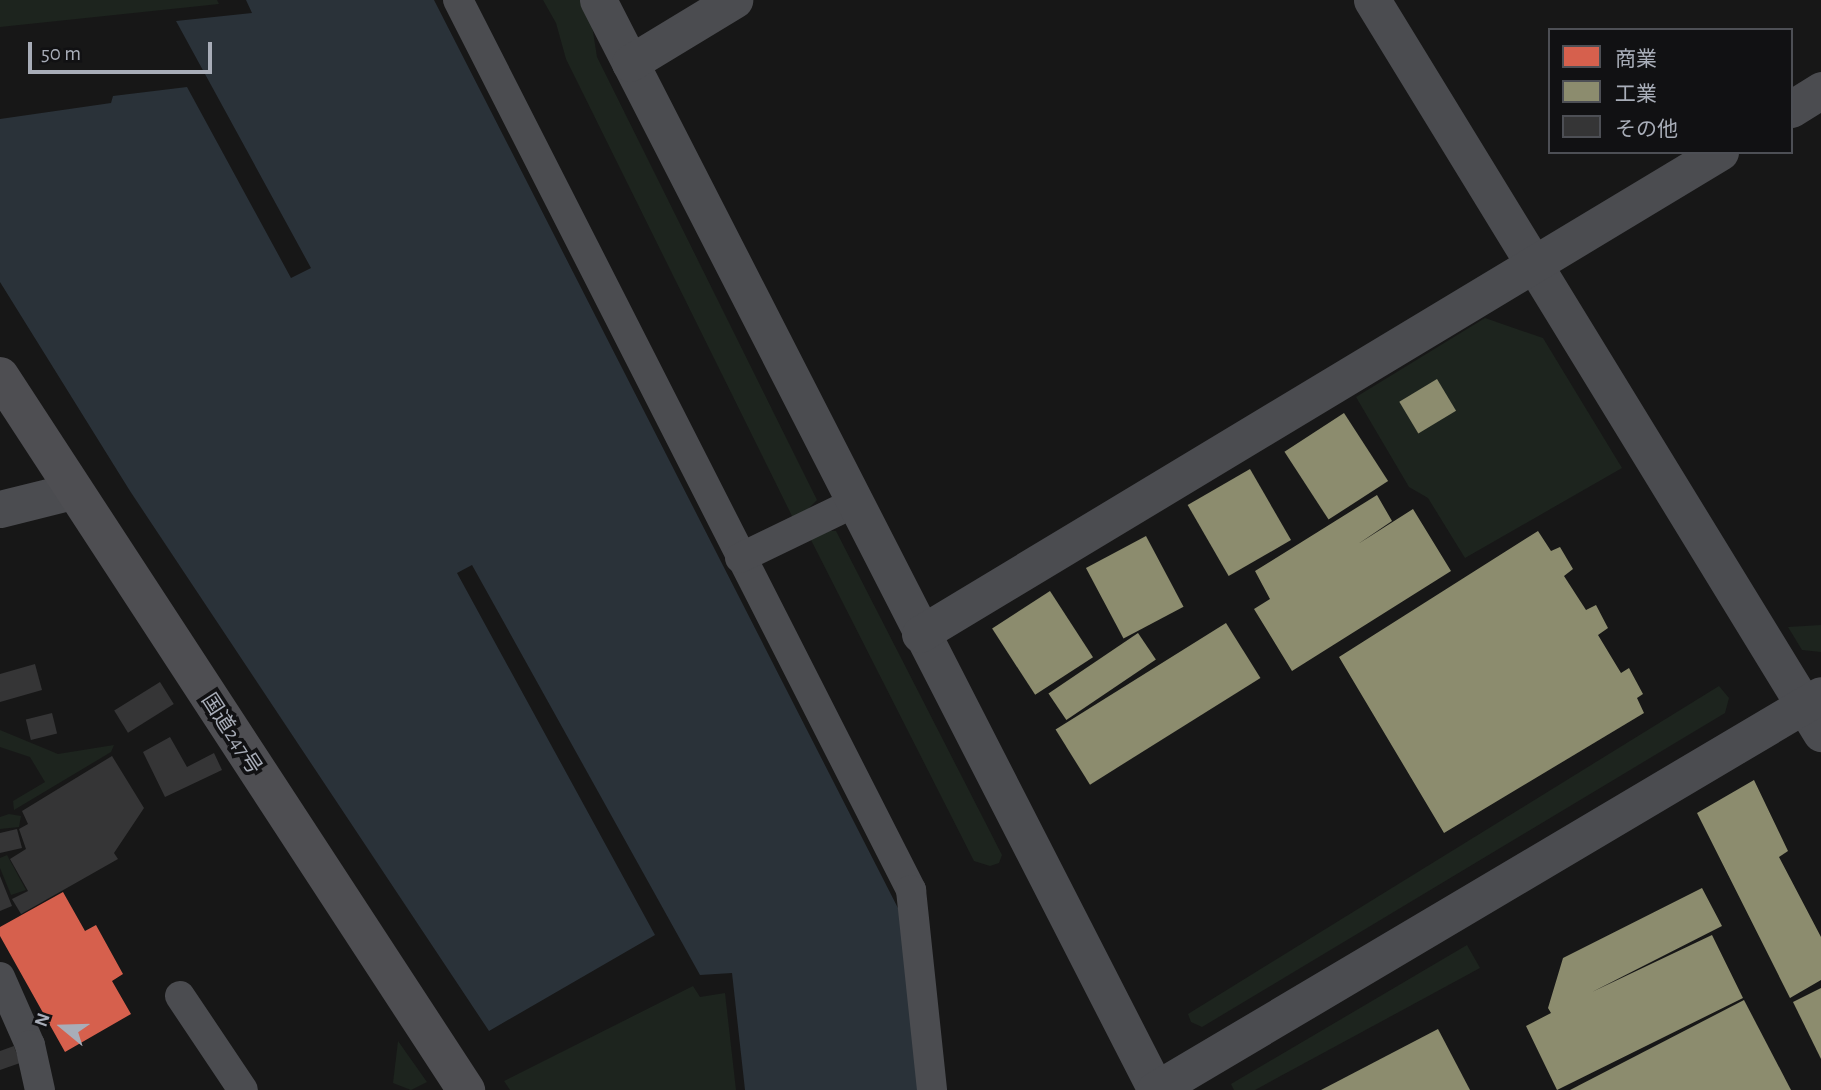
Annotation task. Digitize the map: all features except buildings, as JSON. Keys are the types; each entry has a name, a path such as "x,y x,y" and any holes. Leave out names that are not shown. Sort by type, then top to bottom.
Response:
{"highway":[{"name":"国道247号","path":"0,376 72,491 465,1090"}],"street":[{"path":"458,0 911,890 932,1090"},
{"path":"598,0 1155,1090 1816,711 1532,267 1371,0"},
{"path":"630,63 734,0"},
{"path":"1793,108 1821,90"},
{"path":"920,634 1717,154"},
{"path":"0,509 72,491"},
{"path":"740,558 854,503"},
{"path":"0,977 11,1030 40,1090"},
{"path":"180,996 243,1090"}],"shaded area":[{"path":"0,0 217,0 219,4 0,27"},
{"path":"246,0 434,0 900,912 922,1090 745,1090 732,973 700,975 472,565 457,573 655,935 489,1031 130,491 0,282 0,119 111,103 113,96 187,87 291,278 311,268 176,21 252,13"},
{"path":"543,0 583,0 590,13 597,57 817,500 804,513 793,518 566,59 556,23"},
{"path":"1485,318 1543,338 1622,468 1465,558 1428,498 1409,487 1356,397"},
{"path":"820,531 836,531 1002,855 999,863 990,866 974,861 811,540"},
{"path":"1821,625 1821,652 1802,650 1788,627"},
{"path":"1719,686 1729,698 1725,713 1202,1027 1191,1022 1188,1014"},
{"path":"0,730 58,754 114,745 111,752 14,810 13,801 45,782 30,757 0,747"},
{"path":"9,814 21,816 19,827 0,829 0,817"},
{"path":"7,855 26,890 11,895 0,868 0,858"},
{"path":"1467,945 1480,968 1255,1090 1234,1090 1231,1084"},
{"path":"693,986 700,997 725,993 736,1090 510,1090 504,1081"},
{"path":"398,1041 427,1082 411,1090 393,1083"}]}
